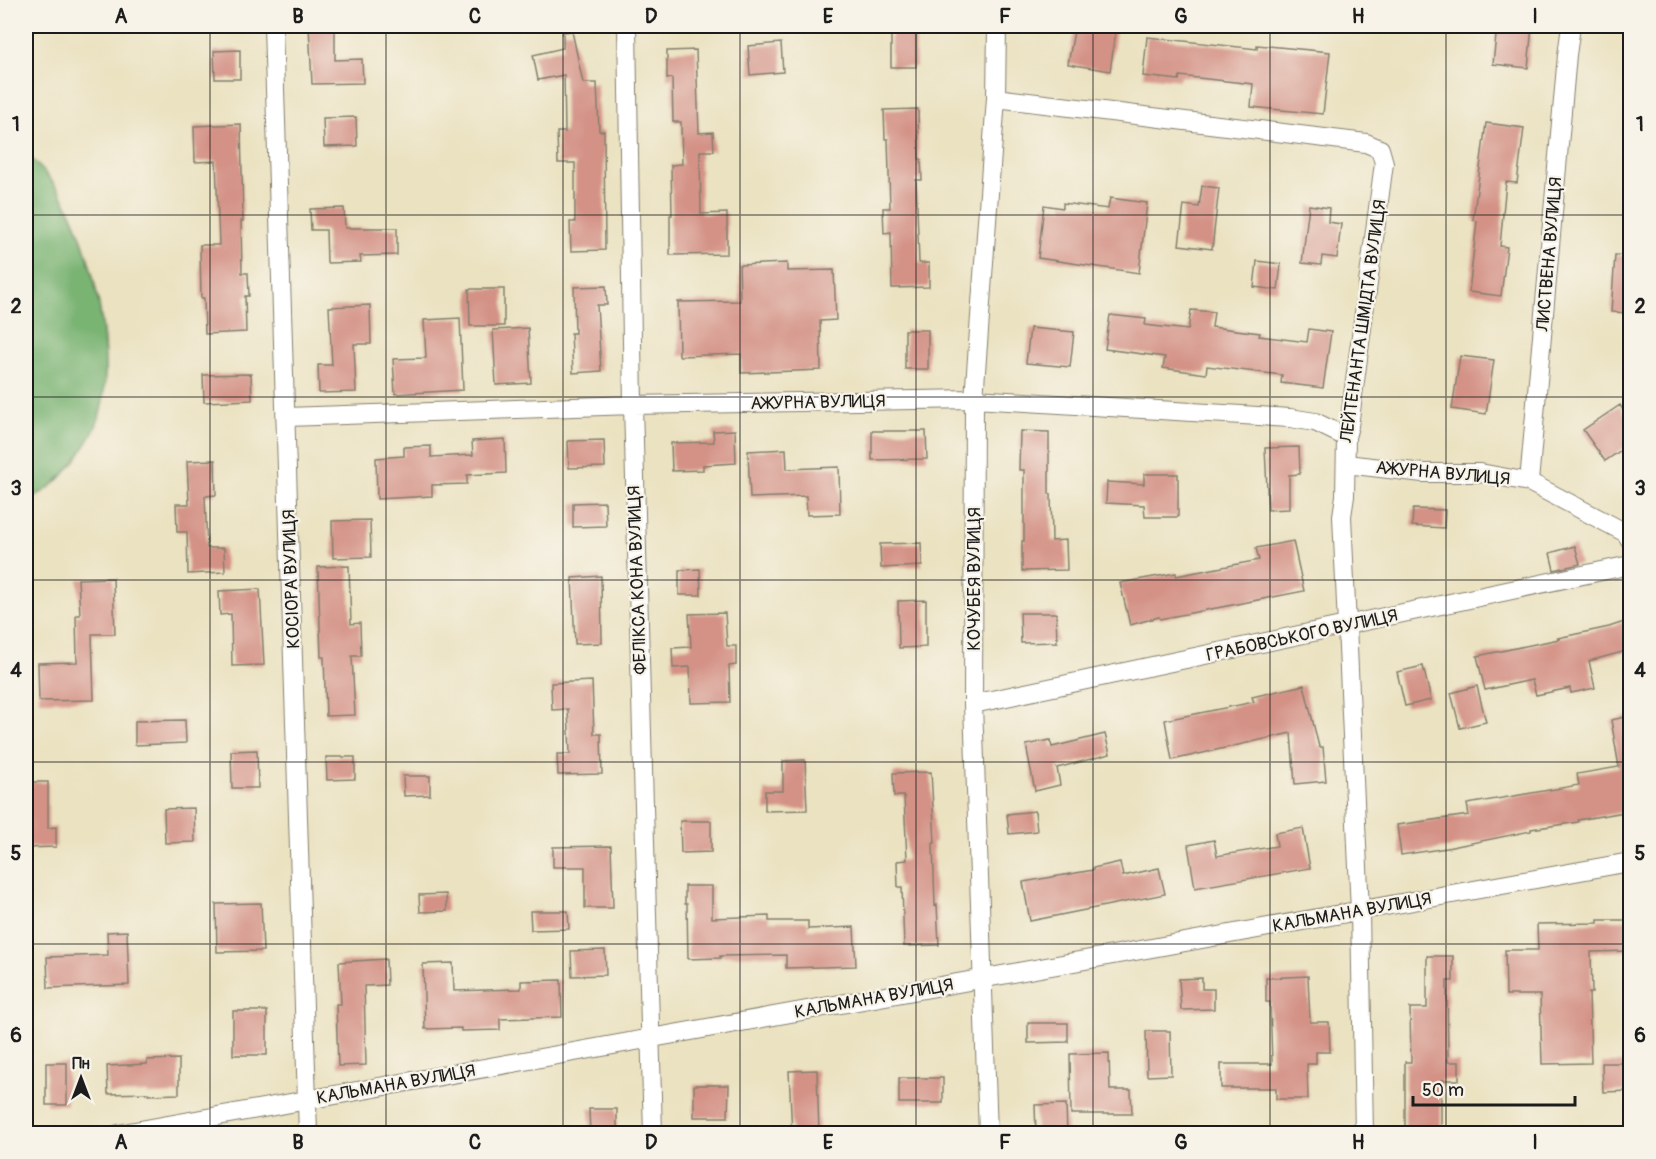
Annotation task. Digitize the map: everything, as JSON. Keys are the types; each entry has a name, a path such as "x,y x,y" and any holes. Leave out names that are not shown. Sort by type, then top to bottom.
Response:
{"street":[{"name":"КОСІОРА ВУЛИЦЯ","path":"273,26 308,1134"},
{"name":"ФЕЛІКСА КОНА ВУЛИЦЯ","path":"627,26 633,405 653,1134"},
{"name":"КОЧУБЕЯ ВУЛИЦЯ","path":"988,1134 973,704 974,399 996,98 997,26"},
{"name":"ЛИСТВЕНА ВУЛИЦЯ","path":"1529,482 1566,55 1571,26"},
{"name":"ЛЕЙТЕНАНТА ШМІДТА ВУЛИЦЯ","path":"996,98 1366,143 1380,149 1384,163 1346,437 1345,496 1342,516 1360,910 1364,1134"},
{"name":"АЖУРНА ВУЛИЦЯ","path":"287,417 633,405 974,399 1290,418 1315,422 1346,437"},
{"name":"АЖУРНА ВУЛИЦЯ","path":"1346,464 1423,473 1480,473 1529,482 1626,533 1630,540"},
{"name":"ГРАБОВСЬКОГО ВУЛИЦЯ","path":"973,704 1630,565"},
{"name":"КАЛЬМАНА ВУЛИЦЯ","path":"118,1134 1630,862"}],"green space":[{"path":"26,154 59,191 82,241 99,306 104,339 105,372 103,401 96,426 87,443 61,477 46,490 26,501"}],"building":[{"path":"309,26 335,26 335,60 362,59 363,83 312,84"},
{"path":"891,26 916,26 916,67 891,67"},
{"path":"1075,26 1116,30 1110,71 1068,64"},
{"path":"1497,26 1532,26 1528,68 1493,64"},
{"path":"572,31 583,83 597,83 599,131 604,131 605,250 571,251 570,222 575,222 575,163 558,163 557,132 565,132 564,75 538,80 533,55 563,48 563,32"},
{"path":"1147,37 1257,49 1257,45 1330,52 1323,114 1251,107 1253,84 1180,76 1179,80 1143,76"},
{"path":"781,43 783,72 750,75 748,46"},
{"path":"240,50 240,79 215,79 214,51"},
{"path":"696,50 699,133 713,132 714,151 700,151 701,214 727,213 727,254 670,255 671,165 682,164 681,122 673,122 672,78 667,79 667,51"},
{"path":"918,109 919,159 921,159 922,180 916,180 919,263 929,263 929,287 892,288 891,232 884,233 883,208 890,208 888,139 885,139 884,110"},
{"path":"356,117 357,146 324,147 323,118"},
{"path":"1486,123 1524,128 1517,183 1506,182 1500,246 1507,247 1501,296 1469,292 1477,221 1473,220"},
{"path":"241,124 242,273 248,273 249,296 245,296 246,332 205,334 204,298 201,298 200,245 219,245 216,161 195,162 194,126"},
{"path":"1202,186 1219,188 1212,249 1179,245 1184,205 1199,207"},
{"path":"1110,198 1147,203 1139,273 1038,258 1044,205 1063,208 1063,203 1108,209"},
{"path":"1309,205 1329,208 1328,222 1341,224 1337,258 1322,256 1321,265 1302,263"},
{"path":"344,208 345,228 397,228 397,255 360,256 361,262 327,263 326,230 311,230 310,209"},
{"path":"1615,255 1630,256 1630,313 1611,312"},
{"path":"1257,261 1281,264 1278,290 1254,287"},
{"path":"787,263 787,271 834,270 836,320 820,321 821,370 741,373 741,354 679,356 678,302 740,301 739,265"},
{"path":"606,286 607,305 597,305 601,371 573,373 571,333 575,333 574,287"},
{"path":"469,289 504,289 504,326 470,326"},
{"path":"370,305 371,344 354,344 356,392 319,393 318,365 332,365 329,307"},
{"path":"1191,310 1214,312 1212,327 1260,333 1259,336 1307,342 1309,329 1331,332 1323,388 1281,383 1282,375 1207,366 1206,374 1163,368 1165,357 1105,349 1110,315 1146,319 1145,325 1188,330"},
{"path":"460,318 463,390 395,394 393,359 426,358 424,320"},
{"path":"528,328 531,383 496,385 493,330"},
{"path":"1030,328 1074,332 1070,367 1026,363"},
{"path":"905,330 928,330 928,369 905,369"},
{"path":"1460,356 1494,360 1486,414 1452,409"},
{"path":"251,374 252,400 204,402 203,375"},
{"path":"1620,405 1630,421 1630,444 1605,461 1583,430"},
{"path":"735,430 736,463 703,465 703,470 672,471 671,443 714,442 713,431"},
{"path":"872,431 926,431 927,459 872,460"},
{"path":"1020,431 1049,432 1052,541 1066,540 1067,570 1022,571 1024,470 1019,470"},
{"path":"505,439 506,473 467,475 467,484 432,485 432,496 377,499 376,458 404,456 404,447 431,446 431,457 473,455 472,441"},
{"path":"604,440 605,467 569,468 568,441"},
{"path":"1299,447 1300,474 1289,475 1289,509 1268,510 1265,448"},
{"path":"786,449 787,469 839,467 840,514 807,515 806,496 750,498 748,451"},
{"path":"215,460 216,495 205,496 207,548 224,548 225,572 188,574 187,532 177,532 176,504 189,504 187,461"},
{"path":"1144,474 1178,474 1178,517 1145,517 1144,505 1106,503 1107,482 1144,484"},
{"path":"605,502 606,526 573,527 573,503"},
{"path":"1413,509 1445,510 1444,528 1412,526"},
{"path":"370,520 371,557 333,558 332,521"},
{"path":"1293,541 1304,591 1160,619 1159,617 1130,625 1120,583 1176,573 1176,576 1259,560 1256,548"},
{"path":"921,543 922,566 881,568 880,544"},
{"path":"1575,546 1580,564 1554,570 1550,553"},
{"path":"349,566 351,624 360,623 361,656 352,656 355,715 326,716 324,657 321,657 318,567"},
{"path":"700,569 701,595 679,595 679,570"},
{"path":"601,576 602,643 575,644 572,578"},
{"path":"113,578 115,634 92,634 94,700 39,701 38,663 77,662 76,615 80,615 78,579"},
{"path":"260,589 264,665 232,666 231,614 220,615 219,591"},
{"path":"926,600 926,647 899,648 898,601"},
{"path":"725,613 727,646 736,646 736,665 729,666 730,702 691,703 690,667 673,668 672,648 691,647 689,614"},
{"path":"1020,613 1056,613 1057,642 1021,643"},
{"path":"1630,620 1630,650 1589,661 1595,688 1571,693 1570,688 1536,695 1532,680 1485,690 1477,656 1559,639"},
{"path":"1423,666 1431,700 1405,706 1397,672"},
{"path":"592,681 594,734 601,734 602,774 558,775 557,754 570,754 568,709 552,710 551,683"},
{"path":"1304,685 1319,747 1323,747 1326,781 1295,784 1291,733 1172,760 1165,720 1254,702 1252,697"},
{"path":"1477,686 1486,722 1460,728 1451,693"},
{"path":"1630,716 1630,811 1531,829 1531,831 1447,848 1401,855 1397,825 1469,815 1467,804 1579,785 1577,774 1619,767 1611,720"},
{"path":"185,720 186,743 135,745 135,721"},
{"path":"1105,734 1110,754 1057,768 1060,785 1035,791 1026,745 1050,740 1052,747"},
{"path":"257,750 258,788 232,788 231,751"},
{"path":"326,757 355,757 355,779 327,780"},
{"path":"805,760 807,810 765,811 765,791 783,791 783,761"},
{"path":"931,772 935,843 933,843 935,906 937,905 939,945 904,946 902,887 898,887 897,861 907,860 904,796 894,796 893,773"},
{"path":"403,776 430,776 430,795 404,796"},
{"path":"26,782 48,782 48,828 56,827 56,847 26,848"},
{"path":"194,808 195,842 165,843 164,809"},
{"path":"1035,811 1037,831 1009,834 1007,814"},
{"path":"680,821 711,821 711,852 681,853"},
{"path":"1303,828 1310,868 1195,888 1188,845 1214,840 1217,856 1277,846 1275,833"},
{"path":"611,846 613,908 585,908 585,867 553,867 553,847"},
{"path":"1120,862 1123,876 1159,868 1165,894 1030,921 1023,882 1093,870 1093,868"},
{"path":"685,886 712,886 712,918 769,916 769,921 808,921 808,929 854,927 856,966 786,968 786,955 688,959"},
{"path":"446,894 447,911 420,912 419,895"},
{"path":"261,903 263,951 217,952 216,904"},
{"path":"530,911 568,911 569,929 531,930"},
{"path":"1598,920 1630,920 1630,951 1591,952 1592,993 1589,993 1591,1063 1542,1064 1540,995 1506,995 1505,950 1538,950 1537,924 1598,923"},
{"path":"127,931 129,985 48,988 47,957 108,955 107,932"},
{"path":"605,950 606,975 572,976 571,951"},
{"path":"1427,956 1453,956 1453,981 1447,981 1448,1062 1459,1062 1459,1080 1441,1080 1441,1134 1405,1134 1405,1062 1411,1062 1410,1008 1427,1008"},
{"path":"386,959 387,985 364,986 366,1065 338,1066 336,1004 341,1004 339,962"},
{"path":"453,963 454,991 521,989 521,981 561,980 562,1017 500,1019 500,1030 425,1029 423,964"},
{"path":"1308,976 1310,1022 1329,1022 1330,1052 1316,1052 1316,1064 1307,1064 1308,1099 1276,1099 1276,1088 1221,1088 1221,1064 1272,1064 1270,1002 1266,1002 1266,978"},
{"path":"1202,978 1202,989 1214,989 1214,1009 1181,1010 1179,979"},
{"path":"233,1011 267,1011 267,1055 233,1055"},
{"path":"1028,1023 1068,1023 1068,1042 1028,1043"},
{"path":"1146,1031 1170,1031 1171,1075 1147,1076"},
{"path":"1109,1053 1110,1090 1131,1090 1132,1114 1071,1114 1070,1054"},
{"path":"179,1059 179,1094 108,1094 107,1066 147,1064 147,1060"},
{"path":"46,1063 67,1063 67,1105 46,1105"},
{"path":"1602,1063 1630,1063 1630,1091 1603,1092"},
{"path":"817,1070 819,1134 792,1134 789,1071"},
{"path":"899,1078 943,1078 943,1103 899,1103"},
{"path":"694,1085 729,1085 728,1117 694,1117"},
{"path":"1066,1104 1067,1134 1036,1134 1035,1105"},
{"path":"589,1109 617,1109 617,1134 590,1134"}]}
